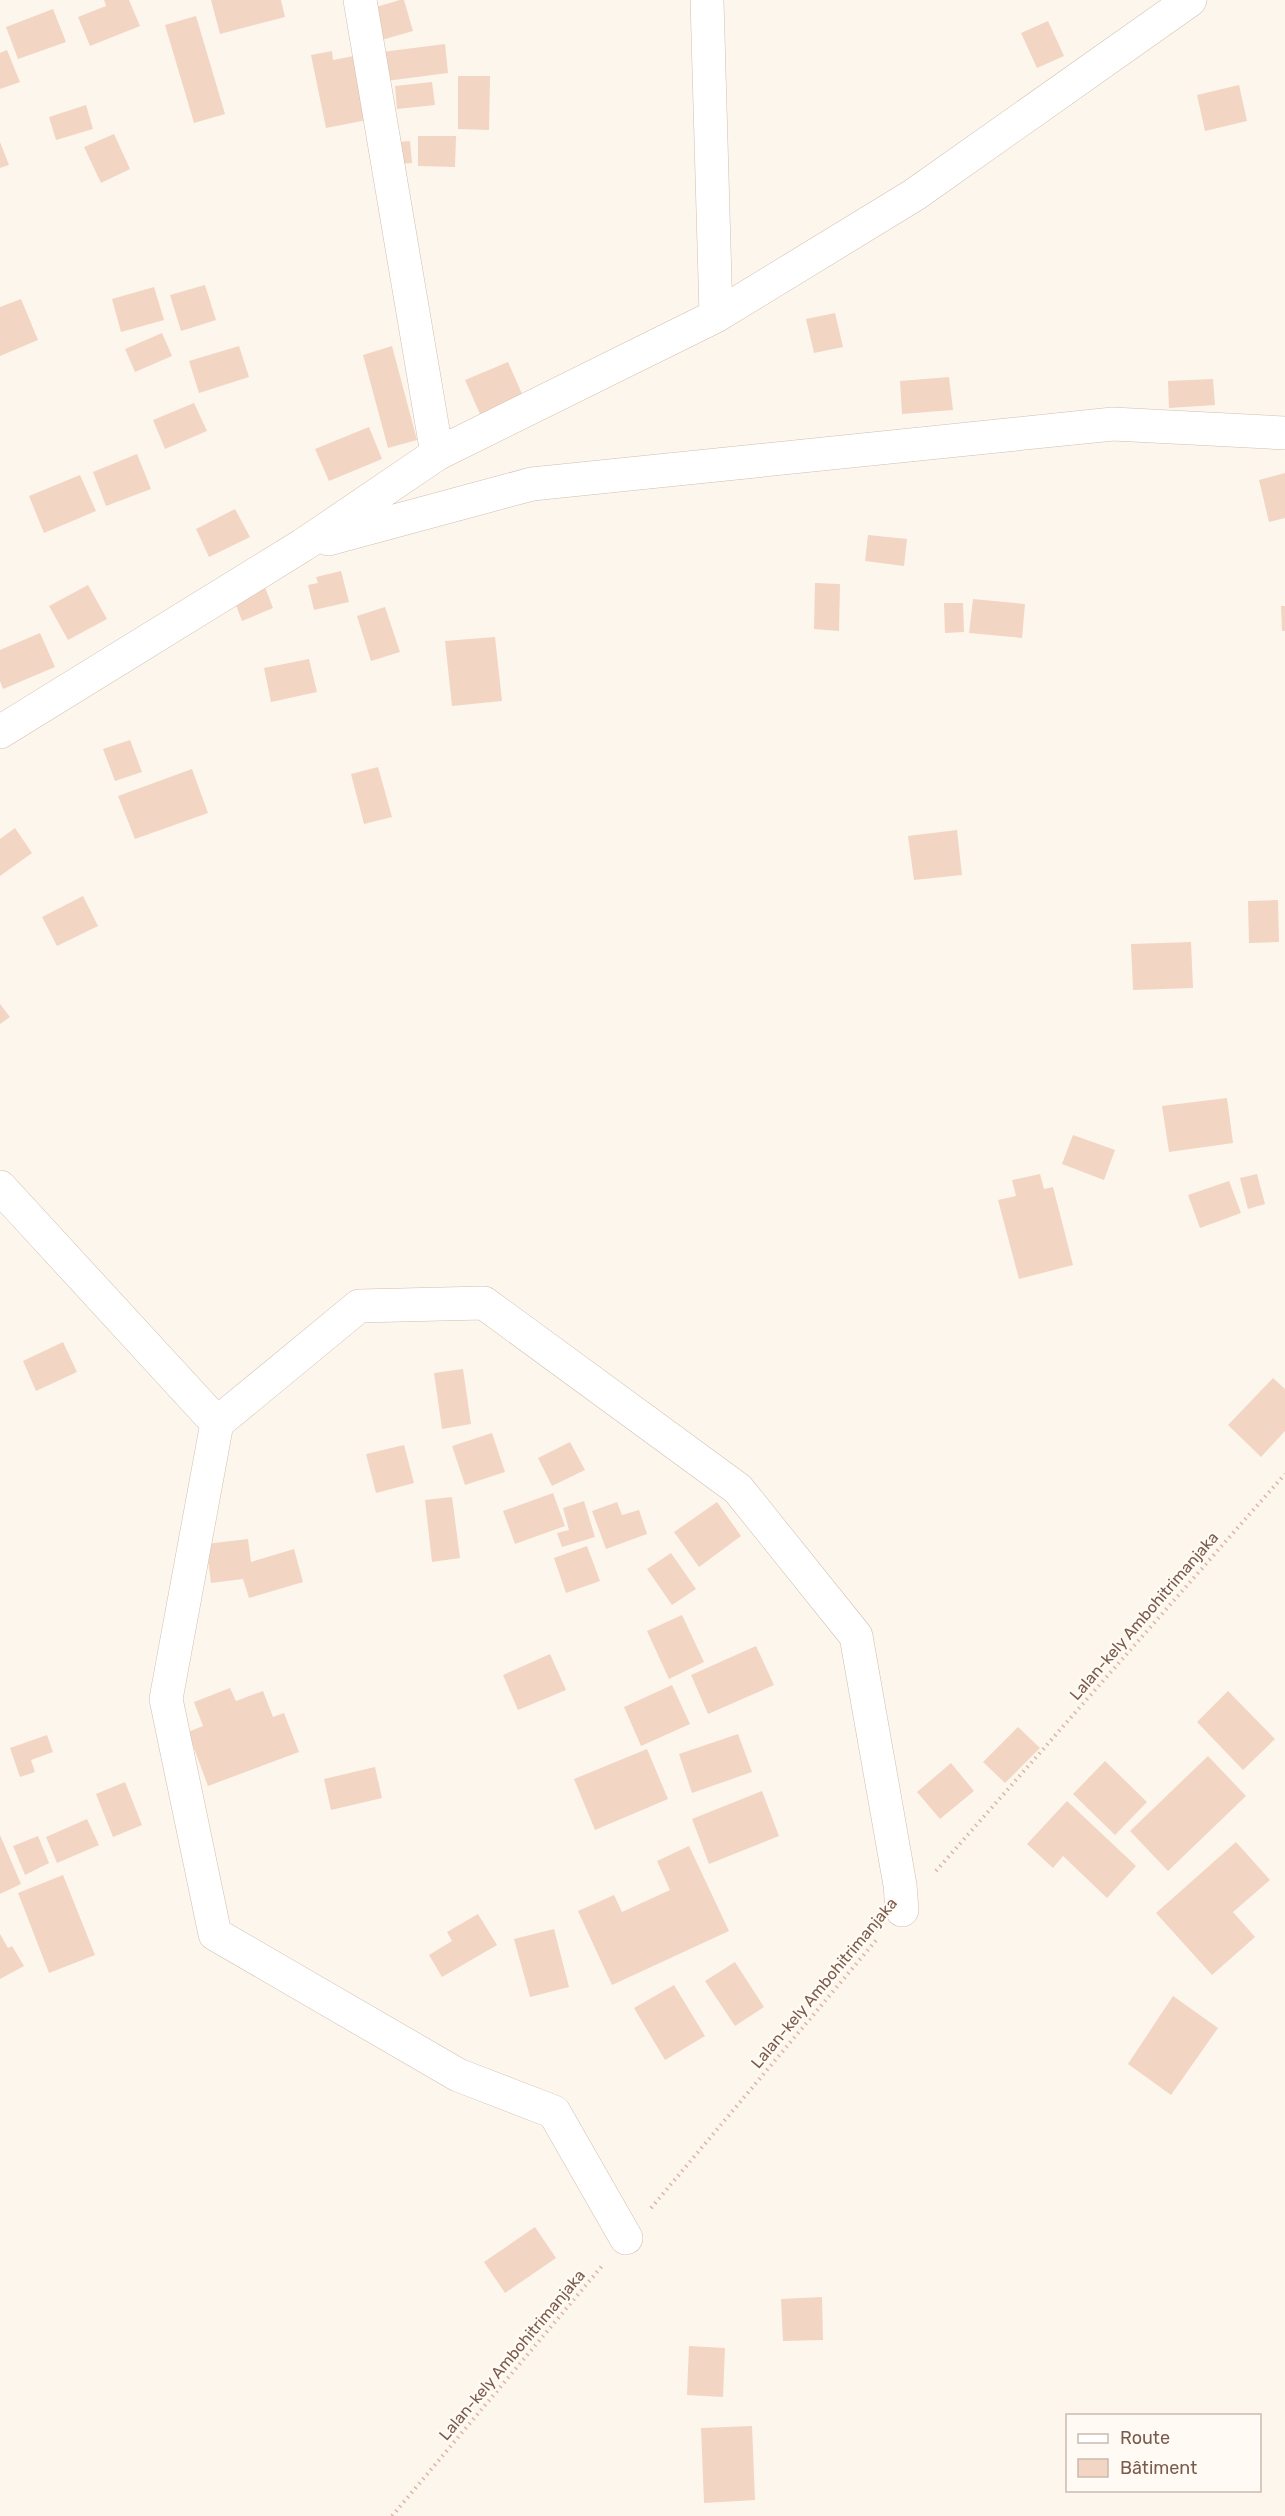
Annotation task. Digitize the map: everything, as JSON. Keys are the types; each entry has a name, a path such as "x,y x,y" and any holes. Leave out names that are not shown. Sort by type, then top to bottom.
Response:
{"street":[{"path":"360,0 437,454"},
{"path":"707,0 716,316"},
{"path":"1,729 303,545 437,454 716,316 914,195 1190,0"},
{"path":"303,545 532,484 1113,424 1285,433"},
{"path":"0,1187 217,1423"},
{"path":"626,2238 554,2112 458,2076 215,1934 166,1699 217,1423 359,1306 484,1303 738,1489 856,1636 900,1885 902,1910"}],"path":[{"name":"Lalan-kely Ambohitrimanjaka","path":"392,2516 902,1910 1285,1474"}],"building":[{"path":"104,0 129,0 140,26 90,46 78,17 106,6"},
{"path":"211,0 281,0 285,17 220,34"},
{"path":"404,0 413,31 378,41 369,9"},
{"path":"53,9 66,42 18,59 6,27"},
{"path":"196,16 225,114 194,123 165,25"},
{"path":"1048,21 1064,56 1037,68 1021,33"},
{"path":"445,44 448,73 386,81 382,52"},
{"path":"7,50 20,82 0,89 0,53"},
{"path":"332,51 333,60 359,55 372,119 326,128 311,55"},
{"path":"458,76 490,76 489,130 458,129"},
{"path":"432,82 435,105 397,109 395,86"},
{"path":"1239,85 1247,121 1205,131 1197,95"},
{"path":"86,105 93,129 56,140 49,117"},
{"path":"114,134 130,169 101,183 84,147"},
{"path":"418,136 456,136 455,167 418,166"},
{"path":"410,141 412,163 399,164 398,142"},
{"path":"0,142 9,165 0,168"},
{"path":"205,285 216,320 181,331 170,295"},
{"path":"154,287 164,320 121,332 112,299"},
{"path":"21,299 38,340 0,356 0,307"},
{"path":"835,313 843,347 814,353 806,319"},
{"path":"162,333 172,356 135,372 125,349"},
{"path":"239,346 249,377 199,393 189,361"},
{"path":"392,346 417,440 388,448 363,355"},
{"path":"508,362 523,396 480,414 465,380"},
{"path":"949,377 953,410 902,414 900,381"},
{"path":"1213,379 1215,405 1169,408 1168,381"},
{"path":"194,403 207,431 165,449 153,420"},
{"path":"369,427 382,459 329,481 315,449"},
{"path":"137,454 151,489 106,506 93,472"},
{"path":"1285,473 1285,518 1269,522 1259,480"},
{"path":"80,475 96,511 44,533 29,496"},
{"path":"235,509 250,537 209,557 196,529"},
{"path":"868,535 907,539 904,566 865,561"},
{"path":"341,571 349,602 314,610 308,585 318,583 316,577"},
{"path":"263,582 273,608 242,621 232,595"},
{"path":"815,583 840,584 839,631 814,629"},
{"path":"88,585 107,619 68,640 49,606"},
{"path":"973,599 1025,604 1022,638 969,633"},
{"path":"944,603 963,603 964,632 945,633"},
{"path":"1281,606 1285,606 1285,631 1282,631"},
{"path":"385,607 400,652 371,661 357,616"},
{"path":"40,633 55,667 3,689 0,681 0,650"},
{"path":"495,637 502,701 452,706 445,641"},
{"path":"309,659 317,692 271,702 264,668"},
{"path":"130,740 142,772 115,781 103,749"},
{"path":"378,767 392,817 364,824 351,774"},
{"path":"192,769 208,813 135,839 118,796"},
{"path":"15,828 32,853 0,876 0,839"},
{"path":"957,830 962,875 914,880 908,836"},
{"path":"83,896 98,926 57,946 42,917"},
{"path":"1278,900 1279,942 1249,943 1248,901"},
{"path":"1191,942 1193,988 1133,990 1131,944"},
{"path":"0,1004 10,1017 0,1024"},
{"path":"1227,1098 1233,1143 1169,1152 1162,1106"},
{"path":"1073,1135 1115,1150 1104,1180 1062,1164"},
{"path":"1040,1174 1044,1189 1053,1187 1073,1265 1019,1279 998,1200 1016,1196 1012,1180"},
{"path":"1257,1174 1265,1204 1248,1209 1240,1178"},
{"path":"1229,1181 1241,1213 1200,1228 1188,1195"},
{"path":"63,1342 77,1372 36,1391 23,1361"},
{"path":"463,1369 471,1424 442,1429 434,1373"},
{"path":"1273,1378 1285,1389 1285,1431 1261,1457 1228,1425"},
{"path":"492,1433 505,1472 465,1485 452,1446"},
{"path":"570,1442 585,1470 552,1486 538,1458"},
{"path":"404,1445 414,1483 376,1493 366,1454"},
{"path":"553,1493 565,1526 515,1544 503,1511"},
{"path":"452,1497 460,1558 432,1562 425,1500"},
{"path":"584,1501 595,1537 562,1547 557,1533 569,1530 563,1508"},
{"path":"617,1502 622,1515 639,1510 647,1534 606,1549 592,1511"},
{"path":"717,1502 741,1536 699,1567 674,1532"},
{"path":"248,1539 251,1562 294,1549 303,1582 249,1598 243,1579 211,1583 206,1544"},
{"path":"587,1546 600,1581 566,1593 554,1558"},
{"path":"671,1553 696,1589 672,1605 647,1569"},
{"path":"682,1615 704,1662 669,1679 647,1631"},
{"path":"756,1646 774,1685 708,1714 691,1675"},
{"path":"550,1654 566,1690 518,1710 503,1675"},
{"path":"672,1685 690,1724 641,1746 624,1707"},
{"path":"230,1688 236,1701 263,1691 273,1717 284,1713 299,1752 208,1786 188,1732 203,1726 194,1702"},
{"path":"1228,1691 1275,1739 1243,1770 1197,1722"},
{"path":"1018,1727 1040,1748 1005,1783 983,1762"},
{"path":"738,1734 752,1772 692,1793 679,1754"},
{"path":"47,1735 53,1752 31,1760 35,1772 20,1777 10,1748"},
{"path":"647,1749 668,1799 595,1830 574,1779"},
{"path":"1208,1756 1246,1796 1168,1871 1130,1831"},
{"path":"1105,1761 1147,1802 1115,1835 1073,1794"},
{"path":"951,1763 974,1791 940,1819 917,1792"},
{"path":"375,1767 382,1798 331,1810 324,1779"},
{"path":"125,1782 142,1825 113,1837 96,1794"},
{"path":"762,1791 779,1836 709,1864 692,1819"},
{"path":"1067,1801 1136,1866 1107,1898 1063,1856 1053,1868 1027,1844"},
{"path":"87,1819 99,1845 57,1863 46,1837"},
{"path":"0,1835 21,1884 0,1894"},
{"path":"38,1836 49,1863 25,1875 13,1846"},
{"path":"1236,1842 1270,1880 1233,1912 1255,1937 1212,1975 1156,1913"},
{"path":"689,1846 729,1931 612,1985 578,1911 614,1895 622,1912 670,1890 657,1861"},
{"path":"63,1875 95,1955 49,1973 18,1893"},
{"path":"478,1914 497,1945 442,1977 429,1955 452,1941 447,1932"},
{"path":"554,1929 569,1987 530,1997 514,1939"},
{"path":"0,1934 8,1948 12,1946 24,1966 0,1979"},
{"path":"735,1962 764,2007 735,2026 705,1981"},
{"path":"674,1985 705,2036 665,2060 634,2008"},
{"path":"1173,1996 1218,2028 1171,2095 1128,2064"},
{"path":"535,2227 556,2258 505,2293 484,2262"},
{"path":"822,2297 823,2340 783,2341 781,2299"},
{"path":"689,2346 725,2348 723,2397 687,2395"},
{"path":"752,2426 755,2500 704,2503 701,2428"}]}
